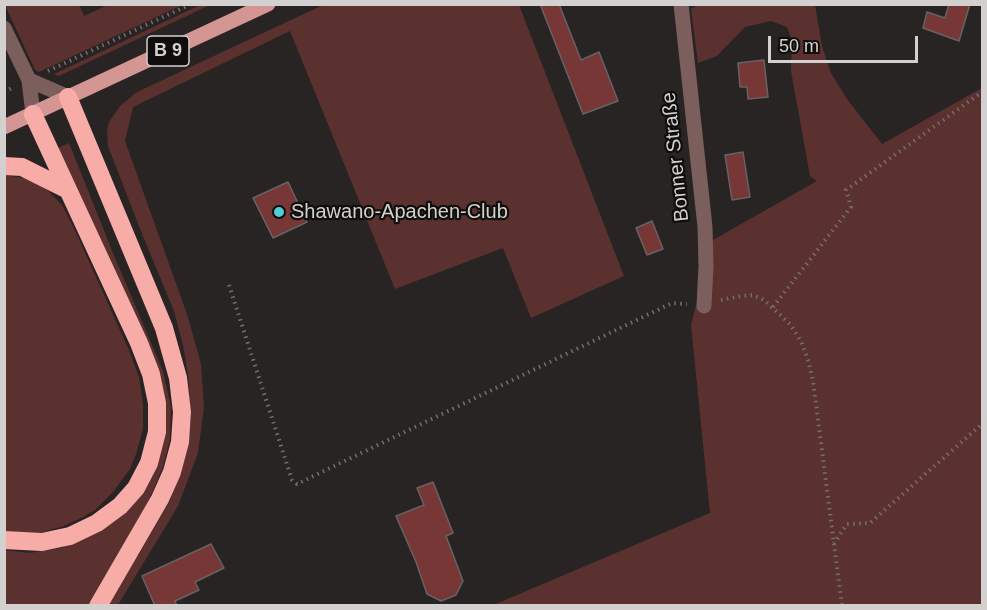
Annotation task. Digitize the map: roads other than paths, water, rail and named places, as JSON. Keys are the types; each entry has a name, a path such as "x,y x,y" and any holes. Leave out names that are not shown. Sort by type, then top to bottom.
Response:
{"highway":[{"path":"68,97 164,328 178,378 182,412 180,442 172,472 160,499 98,606"},
{"path":"4,540 42,542 70,536 97,523 120,507 136,488 149,463 157,432 157,403 151,374 139,343 33,114"},
{"path":"4,166 22,167 68,190"}],"main road":[{"name":"B 9","path":"4,127 268,4"}],"street":[{"name":"Bonner Straße","path":"681,4 705,227 704,306"},
{"path":"4,28 29,80 33,114"},
{"path":"29,80 68,97"}],"place":[{"name":"Shawano-Apachen-Club","path":"279,212"}]}
